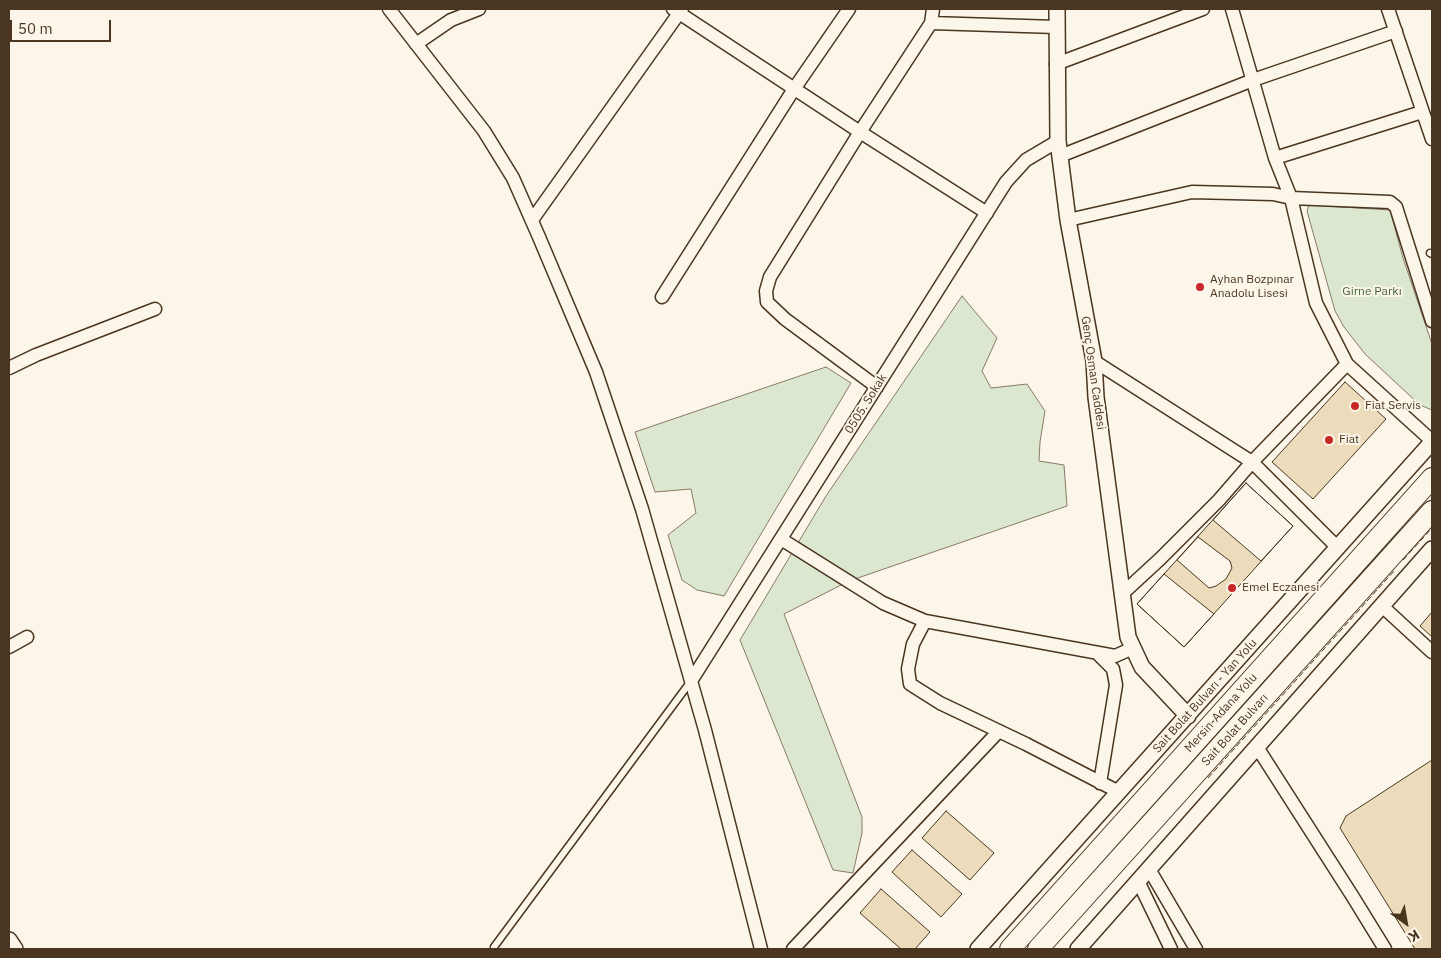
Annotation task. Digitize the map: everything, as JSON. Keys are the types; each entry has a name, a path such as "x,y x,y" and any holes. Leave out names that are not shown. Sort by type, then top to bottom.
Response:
{"highway":[{"name":"Mersin-Adana Yolu","path":"1010,949 1432,478"},
{"name":"Sait Bolat Bulvarı","path":"1038,949 1432,511"}],"street":[{"path":"389,9 484,131 513,178 602,390 642,509 691,681 761,949"},
{"path":"416,44 451,20 479,9"},
{"path":"662,297 794,89 849,9"},
{"path":"877,387 785,319 766,302 766,291 770,277 860,132 931,23 933,9"},
{"name":"Genç Osman Caddesi","path":"1057,9 1056,64 1059,149 1068,220 1094,360 1096,397 1128,637 1142,667 1188,716"},
{"path":"1056,64 1203,9"},
{"path":"1232,9 1275,158 1291,198 1316,303 1347,364 1432,442"},
{"path":"1388,9 1432,140"},
{"path":"532,220 678,10 794,89 987,213"},
{"path":"931,23 1056,27"},
{"name":"0505. Sokak","path":"691,681 1006,182 1026,160 1396,31"},
{"path":"1275,158 1422,112"},
{"path":"1068,220 1192,192 1273,194 1291,198 1390,202 1396,207 1432,321"},
{"path":"9,368 36,355 155,308"},
{"path":"1094,360 1252,462 1338,548"},
{"path":"1122,594 1167,553 1219,500 1252,462 1347,364"},
{"name":"Sait Bolat Bulvarı - Yan Yolu","path":"978,949 1432,442"},
{"path":"781,539 883,603 925,621 1115,656 1133,648"},
{"path":"1082,947 1138,881 1432,549"},
{"path":"1382,606 1432,652"},
{"path":"925,621 913,644 908,669 910,684 940,702 1119,792"},
{"path":"9,647 27,638"},
{"path":"1097,653 1113,669 1116,685 1100,783"},
{"path":"793,949 999,731"},
{"path":"1257,747 1354,897 1385,949"},
{"path":"1149,869 1196,949"},
{"path":"1138,881 1171,949"},
{"path":"9,940 15,949"}],"lane":[{"path":"494,947 691,681"}],"green space":[{"name":"Girne Parkı","path":"1309,205 1390,210 1403,258 1432,344 1432,410 1420,405 1365,354 1344,327 1335,311 1307,211"},
{"path":"962,296 997,338 982,371 991,388 1027,384 1045,411 1039,461 1064,465 1067,506 849,581 784,614 862,817 862,833 853,873 833,870 740,640 826,496"},
{"path":"826,367 851,383 724,596 697,590 682,580 668,535 696,513 691,489 655,492 635,432"}],"building":[{"name":"Fiat","path":"1345,382 1386,419 1313,499 1272,462"},
{"path":"1246,483 1293,526 1184,647 1137,604"},
{"path":"1246,483 1293,526 1261,561 1213,520"},
{"path":"1198,537 1230,561 1232,568 1226,579 1216,586 1209,588 1177,560"},
{"path":"1164,574 1214,614 1184,647 1137,604"},
{"path":"1432,612 1432,637 1420,626"},
{"path":"1432,760 1432,949 1415,949 1340,828 1346,816"},
{"path":"946,811 994,853 970,880 922,838"},
{"path":"912,850 962,894 941,917 892,872"},
{"path":"881,889 930,932 915,949 901,949 860,913"}],"fence":[{"path":"1403,560 1432,528"},
{"path":"1208,778 1395,570"}],"place":[{"name":"Ayhan Bozpınar Anadolu Lisesi","path":"1200,287"},
{"name":"Fiat Servis","path":"1355,406"},
{"name":"Fiat","path":"1329,440"},
{"name":"Emel Eczanesi","path":"1232,588"}]}
